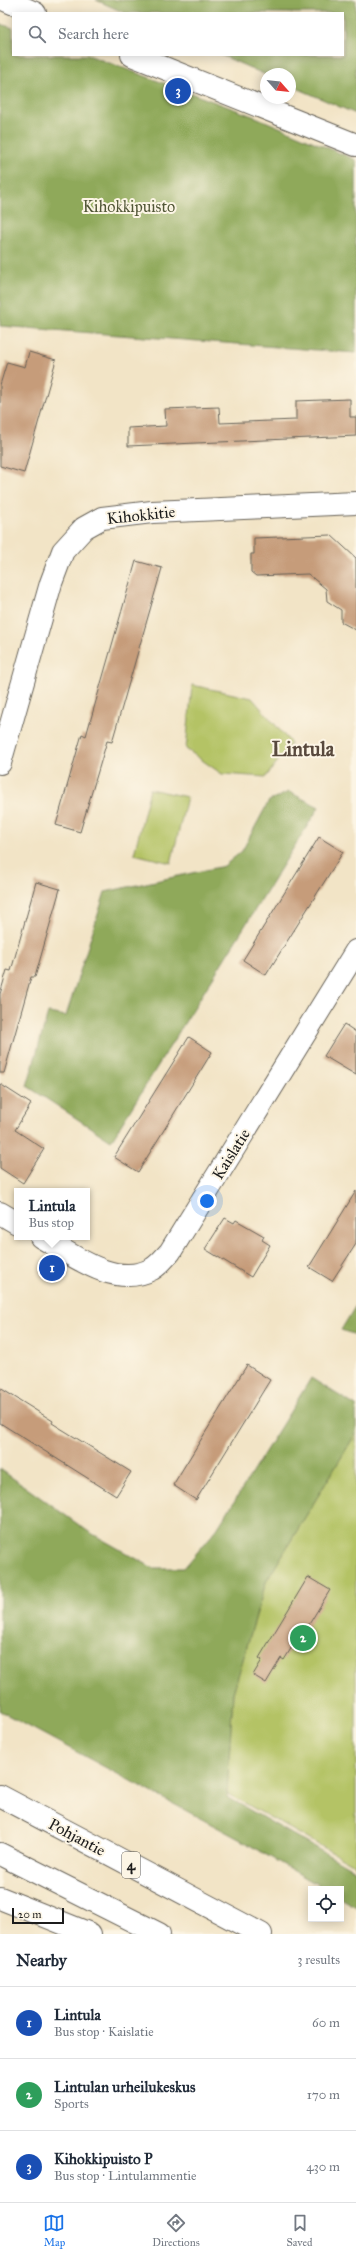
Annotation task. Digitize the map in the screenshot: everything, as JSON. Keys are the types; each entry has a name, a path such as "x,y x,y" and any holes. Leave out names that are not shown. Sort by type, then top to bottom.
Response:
{"main road":[{"path":"5,0 33,12"},
{"path":"134,56 356,145"},
{"name":"Kihokkitie","path":"0,763 51,583 63,551 84,528 102,518 152,512 356,503"},
{"name":"Kaislatie","path":"47,1240 111,1274 129,1276 144,1273 154,1268 170,1252 356,952"},
{"path":"0,1213 14,1221"},
{"name":"Pohjantie","path":"0,1796 261,1934"},
{"path":"0,1854 159,1934"},
{"path":"0,1898 90,1934"}],"green space":[{"path":"96,0 356,0 356,114 296,88 296,68 260,68 260,72 223,56 344,56 344,12 123,12"},
{"name":"Kihokkipuisto","path":"0,24 12,28 12,56 91,56 258,118 356,160 356,353 0,326"},
{"path":"192,685 252,698 291,743 266,777 222,774 186,749"},
{"path":"150,789 187,797 171,863 134,854"},
{"path":"289,792 319,807 111,1141 27,1086 48,1013 66,1016 105,892 224,866 242,851 269,801"},
{"path":"356,1305 356,1335 341,1330"},
{"path":"311,1378 356,1406 356,1433 266,1582 233,1693 227,1793 229,1798 356,1871 356,1907 344,1900 344,1886 320,1886 239,1839 0,1711 0,1469 89,1532 153,1568 184,1568 217,1529"},
{"path":"356,1433 356,1866 227,1793 233,1693 266,1582"}],"building":[{"path":"29,352 56,360 24,473 0,466 0,385 7,362 25,367"},
{"path":"350,399 350,417 356,417 356,436 128,446 128,428 166,426 165,409 219,407 220,423 296,420 296,401"},
{"path":"331,535 356,558 356,630 341,622 341,610 327,601 326,589 308,574 256,576 251,572 251,554 254,554 254,538"},
{"path":"136,561 162,568 112,742 107,741 80,832 56,825 82,734 86,736"},
{"path":"319,837 343,852 266,975 243,960"},
{"path":"36,882 60,889 35,977 31,977 4,1073 0,1073 0,994 7,970 11,971"},
{"path":"344,1024 356,1032 356,1075 324,1056"},
{"path":"189,1037 212,1052 138,1172 114,1157"},
{"path":"0,1084 31,1104 15,1130 44,1149 23,1183 0,1168"},
{"path":"356,1191 356,1244 332,1281 309,1267"},
{"path":"225,1218 234,1223 236,1220 264,1236 262,1240 270,1245 251,1277 205,1249"},
{"path":"247,1365 270,1380 196,1500 173,1485"},
{"path":"0,1388 53,1421 52,1423 131,1472 116,1496 0,1423"},
{"path":"308,1577 330,1590 297,1644 295,1642 284,1660 281,1658 266,1683 253,1675 262,1660 259,1658"}],"place":[{"name":"Kihokkipuisto P","path":"178,91"},
{"name":"Lintula","path":"52,1268"},
{"name":"Lintulan urheilukeskus","path":"303,1638"}],"district":[{"name":"Lintula","path":"303,749"}]}
